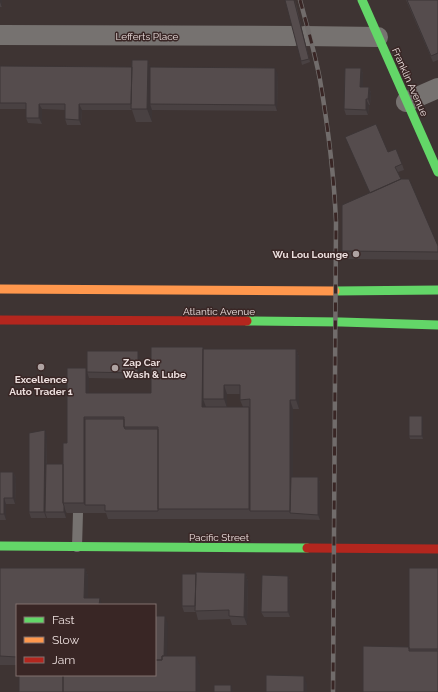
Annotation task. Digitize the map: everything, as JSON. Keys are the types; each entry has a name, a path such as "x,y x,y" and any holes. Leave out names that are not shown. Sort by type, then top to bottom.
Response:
{"main road":[{"name":"Franklin Avenue","path":"362,0 438,172"},
{"name":"Atlantic Avenue","path":"0,289 317,291 438,290"},
{"name":"Atlantic Avenue","path":"0,320 342,322 438,325"},
{"name":"Pacific Street","path":"0,546 438,549"}],"street":[{"name":"Lefferts Place","path":"0,35 378,37"},
{"path":"406,102 438,88"}],"lane":[{"path":"77,547 78,513"}],"building":[{"path":"285,0 294,0 309,59 301,61"},
{"path":"407,0 438,0 438,53 431,56"},
{"path":"132,60 148,60 147,109 131,109"},
{"path":"0,66 132,67 131,104 79,104 79,120 65,119 65,104 39,104 39,118 26,118 26,103 0,103"},
{"path":"150,67 275,68 275,105 150,104"},
{"path":"345,68 361,68 360,87 369,87 368,99 366,99 366,110 344,109"},
{"path":"376,124 388,152 396,149 402,164 395,167 401,179 370,193 345,137"},
{"path":"401,179 409,179 438,246 438,252 342,251 342,205"},
{"path":"151,347 203,347 202,407 249,407 249,509 158,509 158,427 124,427 124,417 84,417 84,503 63,503 63,443 67,443 67,368 86,368 86,393 151,393"},
{"path":"203,349 296,349 296,400 290,400 290,511 250,511 250,399 240,400 240,385 224,385 224,399 203,399"},
{"name":"Zap Car Wash & Lube","path":"87,351 138,351 138,373 87,372"},
{"path":"409,416 422,416 422,436 409,436"},
{"path":"85,419 124,419 125,429 158,429 158,511 105,511 105,505 85,505"},
{"path":"45,430 44,512 29,512 29,433"},
{"path":"46,464 63,464 64,512 45,512"},
{"path":"0,472 13,472 13,498 4,498 4,514 0,514"},
{"path":"291,477 318,477 318,515 290,513"},
{"path":"0,568 85,568 84,598 100,598 99,604 16,604 16,657 0,656"},
{"path":"409,568 438,568 438,649 409,649"},
{"path":"196,572 245,573 244,617 229,616 229,610 195,611"},
{"path":"182,574 196,574 195,606 182,606"},
{"path":"262,575 288,576 288,612 261,612"},
{"path":"156,616 165,616 164,656 162,656 162,660 156,660"},
{"path":"363,646 409,647 409,651 438,651 438,692 363,692"},
{"path":"162,656 196,656 196,692 63,692 63,676 156,676 156,660 162,660"},
{"path":"266,675 304,676 304,692 266,692"},
{"path":"19,676 63,676 63,692 19,692"},
{"path":"214,685 231,685 231,692 214,692"}],"railway":[{"path":"300,0 316,60 323,98 332,169 336,222 333,692"}],"traffic: fast":[{"path":"362,0 438,172"},
{"path":"335,291 438,290"},
{"path":"247,321 438,325"},
{"path":"0,546 307,548"}],"traffic: slow":[{"path":"0,289 335,291"}],"traffic: jam":[{"path":"0,320 247,321"},
{"path":"307,548 438,549"}],"place":[{"name":"Wu Lou Lounge","path":"356,254"},
{"name":"Excellence Auto Trader 1","path":"41,367"},
{"name":"Zap Car Wash & Lube","path":"115,368"}]}
